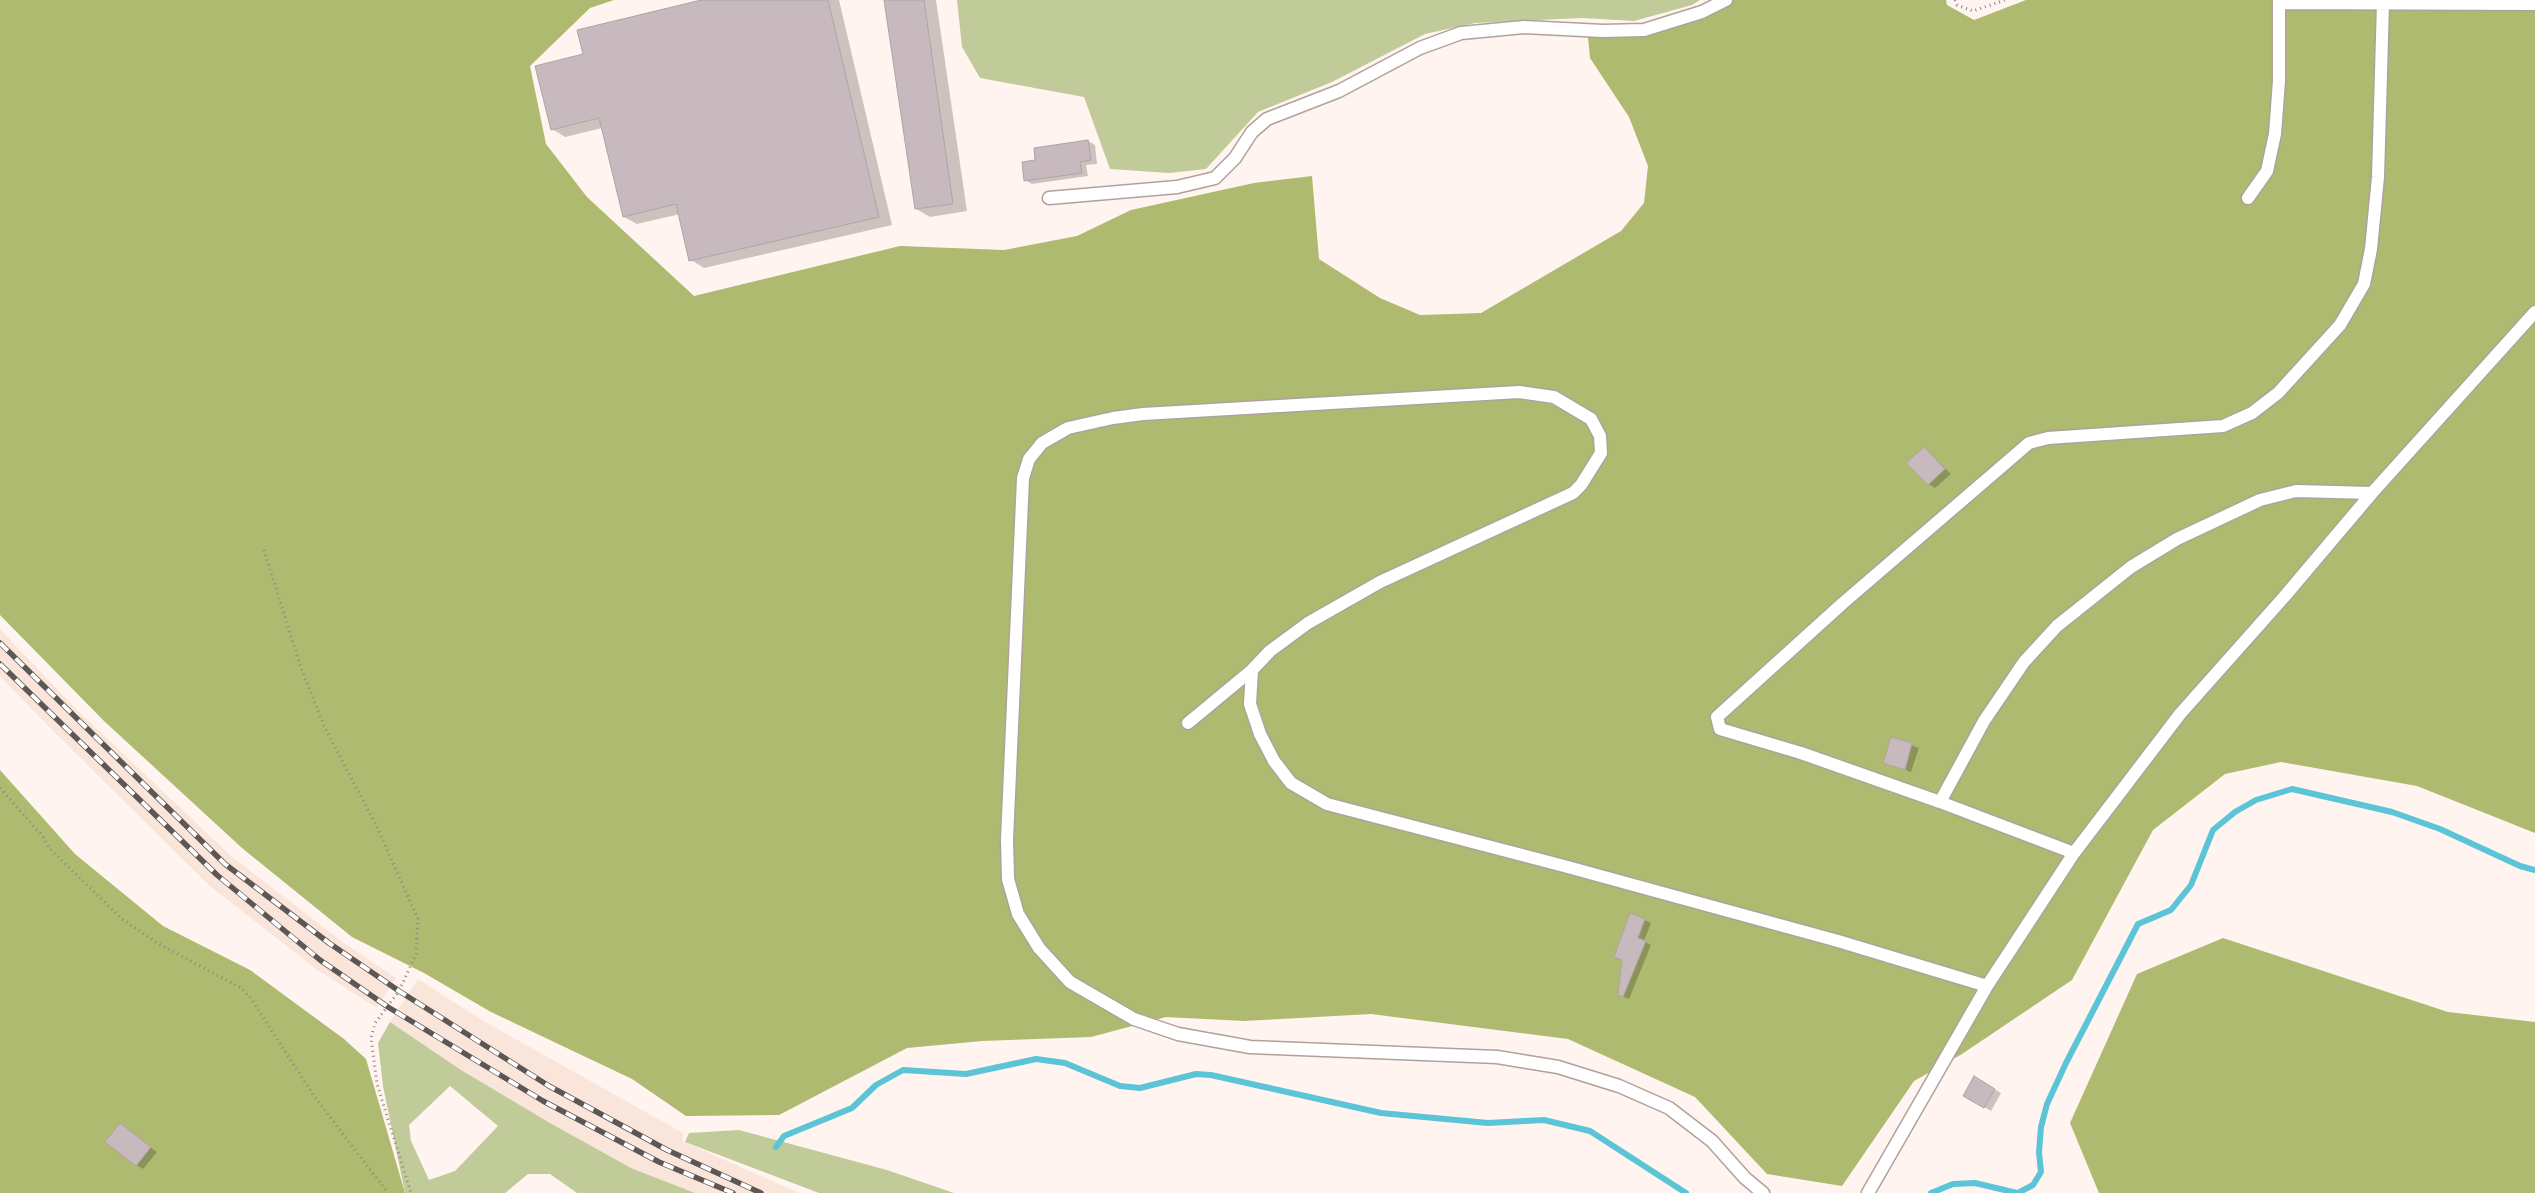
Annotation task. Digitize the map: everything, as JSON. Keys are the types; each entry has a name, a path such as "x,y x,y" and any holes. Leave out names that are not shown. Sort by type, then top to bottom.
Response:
{"lane":[{"path":"1049,198 1177,187 1215,178 1235,158 1252,132 1267,119 1339,91 1420,48 1461,32 1524,27 1603,31 1644,30 1702,12 1726,0"},
{"path":"2248,198 2267,171 2275,134 2279,81 2279,1 2535,4"},
{"path":"2074,853 1940,802 1801,753 1720,729 1717,717 1843,603 2029,443 2048,438 2223,426 2252,413 2278,393 2340,325 2364,284 2371,249 2378,178 2383,3"},
{"path":"1868,1193 1987,986 2074,853 2180,714 2284,597 2372,492 2535,312"},
{"path":"1188,722 1252,670 1270,651 1308,624 1380,582 1573,493 1581,486 1601,453 1600,436 1590,419 1554,397 1519,392 1143,414 1113,418 1068,428 1042,442 1029,459 1023,478 1007,840 1008,879 1018,914 1039,948 1070,982 1134,1019 1178,1034 1250,1047 1497,1057 1558,1066 1619,1086 1668,1108 1712,1141 1745,1178 1762,1193"},
{"path":"1940,802 1984,721 2024,662 2058,626 2130,567 2177,539 2260,500 2296,491 2372,492"},
{"path":"1252,670 1250,704 1260,734 1274,761 1291,783 1327,804 1838,941 1987,986"}],"path":[{"path":"1955,0 1957,5 1973,11 2005,0"},
{"path":"264,550 300,664 324,726 377,828 418,919 416,954 399,991 375,1023 370,1038 377,1084 411,1193"},
{"path":"0,788 43,837 49,848 123,920 157,943 241,988 250,997 314,1096 388,1193"}],"shaded area":[{"path":"0,629 76,709 231,856 344,943 396,978 377,1008 316,969 210,886 53,731 0,676"},
{"path":"418,979 480,1019 683,1133 682,1141 799,1193 695,1193 631,1168 522,1107 461,1070 390,1022"}],"green space":[{"path":"0,0 614,0 590,8 530,66 546,144 587,197 694,296 900,246 1004,250 1077,236 1131,210 1254,183 1312,176 1319,259 1380,298 1420,315 1481,313 1621,231 1644,203 1648,166 1629,117 1590,58 1588,37 1643,35 1733,0 1946,0 1947,5 1974,20 2026,0 2535,0 2535,833 2417,786 2281,762 2225,774 2153,830 2072,980 1962,1054 1914,1081 1842,1186 1767,1174 1695,1097 1568,1039 1371,1014 1244,1021 1166,1017 1091,1037 982,1041 907,1048 779,1115 686,1116 632,1079 491,1012 424,973 352,937 242,848 104,721 0,615"},
{"path":"957,0 1700,0 1692,5 1634,21 1582,18 1475,23 1425,34 1332,82 1258,112 1206,169 1169,173 1110,169 1084,97 980,78 962,47"},
{"path":"0,770 75,854 163,926 250,970 344,1039 366,1059 405,1193 0,1193"},
{"path":"2223,938 2448,1012 2535,1022 2535,1193 2099,1193 2070,1123 2137,974"},
{"path":"390,1022 461,1070 550,1123 631,1168 695,1193 577,1193 550,1174 528,1174 505,1193 405,1193 383,1086 378,1043","holes":["450,1086 498,1126 455,1171 429,1180 411,1141 409,1125"]},
{"path":"739,1130 887,1170 954,1193 819,1193 685,1142 689,1133"}],"building":[{"path":"701,0 828,0 879,217 689,261 676,204 623,217 599,118 551,130 535,66 583,54 577,30"},
{"path":"884,0 924,0 953,204 915,209"},
{"path":"1088,140 1091,160 1080,162 1082,173 1024,181 1022,162 1035,160 1034,148"},
{"path":"1924,447 1945,469 1928,485 1906,463"},
{"path":"1891,737 1912,743 1905,770 1883,763"},
{"path":"1630,913 1645,919 1638,938 1646,941 1623,997 1618,995 1622,960 1614,957"},
{"path":"1974,1076 1995,1089 1984,1108 1963,1096"},
{"path":"120,1123 151,1147 136,1166 105,1142"}],"waterway":[{"path":"2018,1193 2033,1185 2041,1172 2039,1152 2041,1127 2047,1104 2066,1063 2138,924 2171,910 2191,885 2213,830 2235,812 2256,800 2292,789 2392,812 2440,829 2520,866 2535,870"},
{"path":"776,1147 784,1136 852,1108 876,1085 903,1070 966,1074 1036,1059 1065,1063 1120,1086 1140,1088 1196,1074 1211,1075 1381,1113 1488,1123 1544,1120 1590,1131 1686,1193"},
{"path":"1931,1193 1953,1184 1975,1183 2017,1193"}],"railway":[{"path":"0,643 225,864 329,943 399,991 549,1086 667,1150 761,1193"},
{"path":"0,664 217,875 320,960 388,1007 543,1101 659,1162 733,1193"}]}
